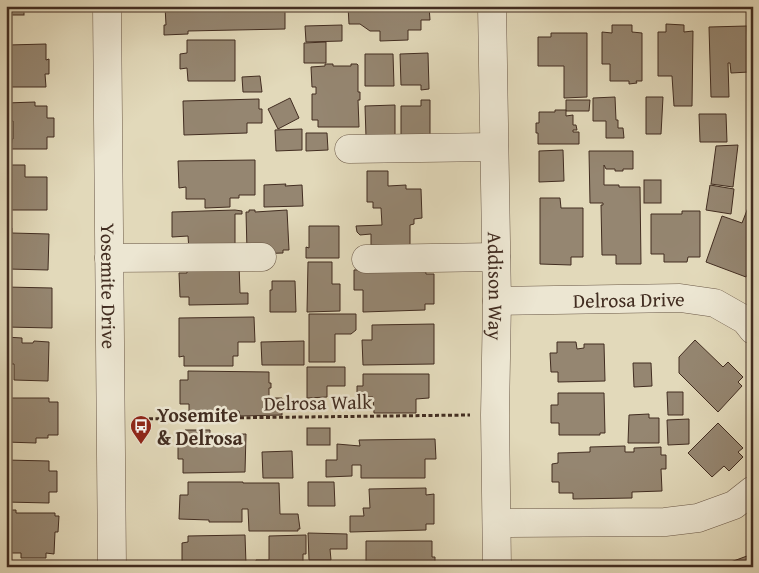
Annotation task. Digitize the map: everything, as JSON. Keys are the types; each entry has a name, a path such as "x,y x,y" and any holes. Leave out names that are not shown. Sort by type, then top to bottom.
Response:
{"street":[{"name":"Yosemite Drive","path":"107,6 112,567"},
{"name":"Addison Way","path":"492,6 497,301 495,415 497,567"},
{"path":"349,149 494,147"},
{"path":"109,258 262,257"},
{"path":"366,259 496,257"},
{"name":"Delrosa Drive","path":"497,301 680,298 715,304 745,320 753,330"},
{"path":"497,523 665,522 698,518 734,505 753,490"}],"path":[{"name":"Delrosa Walk","path":"110,420 495,415"}],"building":[{"path":"6,6 24,6 24,15 6,15"},
{"path":"165,6 285,6 285,29 188,31 188,34 164,35 164,25 166,25"},
{"path":"348,6 429,6 430,20 421,20 421,30 408,30 408,40 380,41 380,31 370,31 360,24 349,24"},
{"path":"666,24 684,25 684,32 693,31 692,106 674,106 672,76 658,76 658,32 666,32"},
{"path":"342,25 342,41 306,42 305,26"},
{"path":"612,25 632,25 632,32 642,33 642,81 629,84 629,81 610,81 610,64 602,64 602,32 612,33"},
{"path":"747,26 749,72 731,73 730,63 728,63 729,97 711,97 709,27"},
{"path":"551,33 587,33 587,97 564,98 564,66 538,66 538,37 551,37"},
{"path":"187,40 235,40 235,81 188,81 187,68 180,69 180,54 187,53"},
{"path":"326,42 326,63 304,63 304,43"},
{"path":"46,44 46,60 49,59 49,74 45,74 46,87 6,86 8,45"},
{"path":"428,53 429,89 421,90 421,85 401,85 400,54"},
{"path":"365,54 393,54 394,86 365,86"},
{"path":"325,64 333,64 333,66 358,65 358,92 360,92 360,100 358,100 359,127 318,127 318,120 312,120 312,94 316,94 316,87 312,87 311,67 325,66"},
{"path":"260,76 262,92 243,92 242,77"},
{"path":"615,97 616,120 618,120 618,128 623,128 624,138 606,138 606,121 593,121 593,98"},
{"path":"646,97 663,97 661,134 646,134"},
{"path":"290,98 299,118 278,129 268,109"},
{"path":"259,99 259,109 262,109 262,123 247,123 247,133 184,135 183,101"},
{"path":"421,100 430,100 430,137 401,137 401,106 421,106"},
{"path":"566,100 590,100 589,111 566,111"},
{"path":"35,102 35,106 47,106 47,118 54,118 54,137 47,137 47,149 11,149 13,121 6,121 6,103"},
{"path":"395,105 395,137 366,137 365,106"},
{"path":"555,110 566,110 566,116 573,115 573,125 576,125 577,130 573,130 573,132 579,132 579,144 538,144 536,123 539,123 539,112 555,112"},
{"path":"699,114 726,114 727,142 700,142"},
{"path":"302,129 302,150 276,151 275,130"},
{"path":"306,133 327,133 328,150 306,151"},
{"path":"738,145 733,187 711,184 716,146"},
{"path":"563,150 564,181 539,182 539,151"},
{"path":"589,151 633,151 633,169 615,171 615,169 606,169 604,165 604,185 640,187 641,264 616,264 616,255 602,255 601,205 603,203 590,203"},
{"path":"255,160 255,195 239,195 239,198 230,198 230,207 205,208 205,199 186,199 186,187 179,188 178,161"},
{"path":"6,165 25,165 25,177 47,177 47,210 6,210"},
{"path":"367,171 388,171 388,186 406,185 406,189 421,189 422,218 414,219 414,224 410,225 410,245 371,245 371,234 360,235 357,232 356,226 382,225 381,208 373,208 373,202 367,202"},
{"path":"644,180 661,180 661,203 644,203"},
{"path":"286,184 285,186 302,185 303,206 264,207 264,185"},
{"path":"710,185 734,189 731,214 706,210"},
{"path":"753,195 753,274 748,273 746,277 706,262 722,216 742,223"},
{"path":"540,198 560,198 561,208 583,208 583,257 571,257 571,265 540,264"},
{"path":"249,210 255,210 255,212 287,210 289,250 283,250 283,253 252,254 247,251 246,212 249,212"},
{"path":"242,211 242,214 235,214 235,247 189,250 188,236 172,237 172,212"},
{"path":"682,211 700,211 700,257 688,257 687,262 664,262 664,254 651,254 651,214 682,214"},
{"path":"309,226 339,226 339,258 306,258 306,247 309,248"},
{"path":"6,228 12,228 12,233 49,234 48,270 8,269 6,267"},
{"path":"308,262 332,262 332,284 340,284 340,311 307,312"},
{"path":"239,264 240,293 248,293 248,304 189,305 189,297 180,297 179,273 187,273 187,265"},
{"path":"425,267 426,274 434,274 434,304 425,304 425,310 363,312 363,290 354,290 354,270"},
{"path":"272,281 295,281 296,312 270,312"},
{"path":"6,287 52,288 52,328 6,327"},
{"path":"309,314 356,314 356,330 351,334 335,334 335,362 309,362"},
{"path":"254,317 255,342 238,342 238,356 233,356 233,366 184,366 184,356 179,357 179,318"},
{"path":"434,324 434,364 363,365 362,340 372,340 372,325"},
{"path":"6,337 22,338 22,343 33,343 34,341 49,342 48,381 14,380 14,364 6,364"},
{"path":"695,340 723,367 728,362 743,377 738,382 742,386 718,412 679,373 679,357"},
{"path":"304,341 304,365 262,365 261,342"},
{"path":"557,342 576,342 577,349 584,348 584,344 604,344 605,381 558,382 558,372 551,372 550,353 557,353"},
{"path":"633,363 651,363 652,386 634,387"},
{"path":"307,367 345,367 345,386 327,386 327,397 307,398"},
{"path":"188,371 269,372 271,388 269,388 269,398 282,398 282,415 240,416 239,411 189,412 189,404 180,404 180,380 188,380"},
{"path":"363,374 429,374 429,398 416,399 416,413 374,413 373,397 363,397 363,394 357,394 357,386 363,386"},
{"path":"667,392 683,392 683,415 668,415"},
{"path":"558,393 604,393 605,433 600,433 600,435 559,435 559,423 551,423 551,405 558,405"},
{"path":"6,398 49,398 49,402 58,402 58,435 48,435 48,438 36,438 36,443 6,442"},
{"path":"649,414 649,418 659,418 659,443 628,443 629,415"},
{"path":"689,419 689,444 668,445 667,420"},
{"path":"718,423 743,448 738,452 743,457 729,471 724,466 712,477 688,453"},
{"path":"307,428 330,428 330,445 307,445"},
{"path":"185,430 210,430 210,435 246,434 245,472 183,473 183,459 178,459 178,432 185,432"},
{"path":"435,439 436,459 425,459 425,478 361,478 361,465 352,465 352,476 326,477 326,460 337,460 337,444 360,446 359,440"},
{"path":"625,446 625,452 634,452 634,448 661,447 661,455 666,455 666,469 661,469 662,491 632,492 632,498 573,499 573,493 559,493 559,482 552,482 552,464 558,463 558,453 590,452 590,447"},
{"path":"292,451 293,478 263,478 262,452"},
{"path":"6,460 49,461 49,471 57,471 57,492 49,492 49,503 6,502"},
{"path":"188,482 279,483 280,514 298,514 300,529 298,531 249,531 248,509 242,509 242,522 209,522 209,520 179,519 180,495 188,495"},
{"path":"308,482 334,482 335,506 308,506"},
{"path":"426,488 426,495 434,494 434,524 426,524 426,530 350,532 350,516 364,516 363,508 370,508 369,489"},
{"path":"6,510 16,510 16,513 55,513 55,516 59,516 58,532 55,532 54,554 46,553 46,558 21,558 21,553 6,553"},
{"path":"308,533 347,534 347,549 330,549 331,560 309,560"},
{"path":"245,535 246,564 239,564 239,567 182,567 182,543 188,542 188,536"},
{"path":"306,535 306,554 303,554 303,567 256,567 256,560 269,560 269,536"},
{"path":"366,541 432,541 432,557 435,557 435,567 366,567"},
{"path":"747,556 749,560 753,559 753,567 726,567 729,566 728,563"}],"place":[{"name":"Yosemite & Delrosa","path":"141,445"}]}
